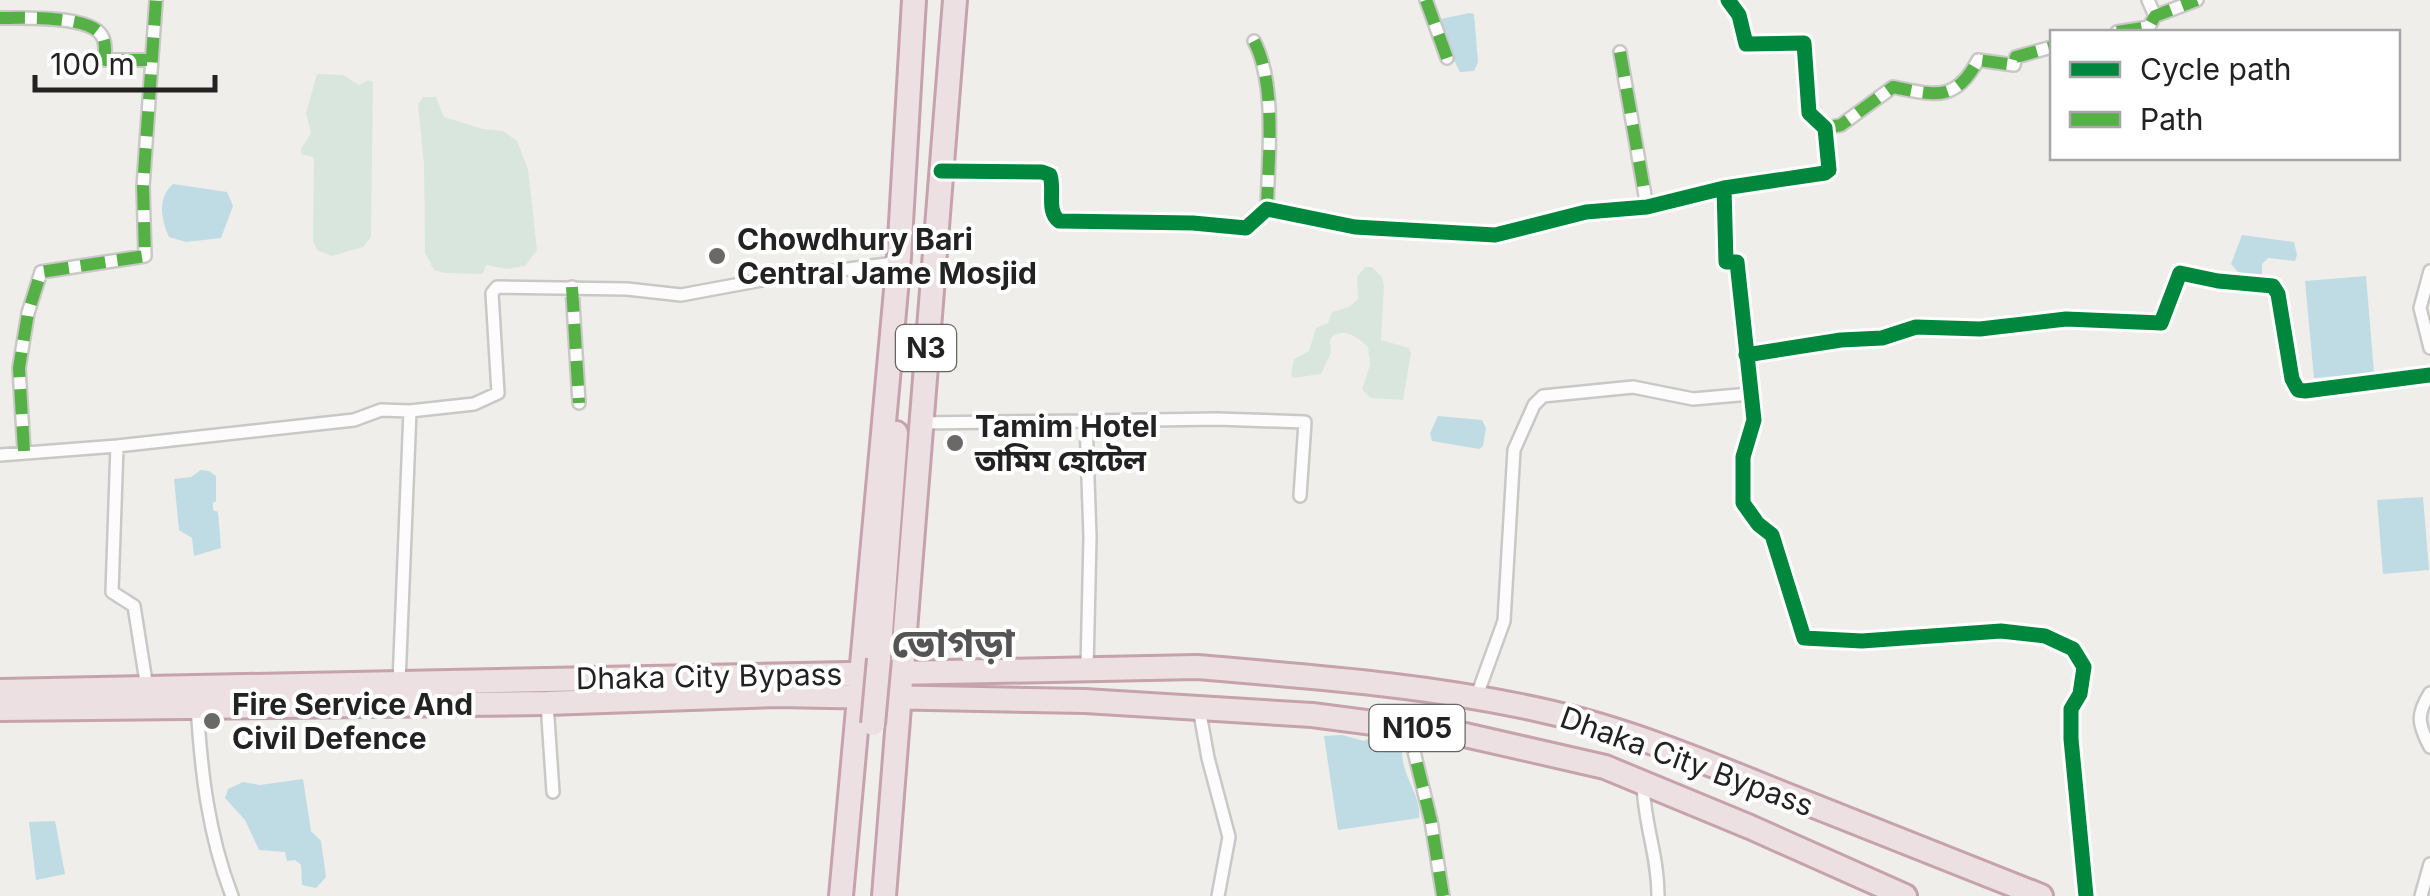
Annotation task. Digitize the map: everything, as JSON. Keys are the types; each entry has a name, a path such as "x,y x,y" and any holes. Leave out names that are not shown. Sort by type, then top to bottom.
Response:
{"highway":[{"name":"N3","path":"841,896 858,696 869,665 914,0"},
{"path":"873,724 869,665 913,231 928,0"},
{"name":"N3","path":"884,896 954,0"},
{"name":"Dhaka City Bypass","path":"0,692 399,684 869,665 902,672 1198,667 1334,678 1476,698 1612,729 2041,896"},
{"name":"Dhaka City Bypass","path":"0,709 547,703 778,695 900,696 1312,714 1408,726 1537,750 1605,768 1905,896"}],"street":[{"path":"24,451 18,368 28,313 41,272 145,256 143,187 156,0"},
{"path":"1426,0 1447,58"},
{"path":"1267,208 1355,227 1495,236 1586,212 1647,207 1724,188 1826,173 1829,170 1825,128 1810,113 1804,43 1746,44 1739,15 1728,0"},
{"path":"2148,0 2153,25"},
{"path":"2127,30 2153,25 2198,0"},
{"path":"0,18 93,26 104,38 105,60 151,60"},
{"path":"941,171 1050,175 1054,217 1059,221 1193,223 1246,228 1267,208 1268,115 1262,56 1254,41"},
{"path":"1825,128 1841,125 1893,86 1931,94 1954,91 1967,80 1978,60 2014,64 2016,57 2050,48"},
{"path":"1620,52 1647,207"},
{"path":"1724,188 1726,262 1738,262 1754,420 1743,457 1743,503 1772,535 1804,638 1862,641 2001,631 2045,636 2073,649 2084,667 2080,694 2071,709 2070,739 2086,896"},
{"path":"0,454 116,446 354,420 381,410 474,404 498,393 492,293 497,287 572,287 681,295 886,264 898,258"},
{"path":"2430,271 2420,308 2430,348"},
{"path":"1746,355 1841,340 1882,338 1916,327 1980,328 2066,320 2161,324 2180,272 2218,281 2273,286 2278,294 2292,379 2298,390 2430,375"},
{"path":"572,287 579,403"},
{"path":"1476,698 1504,620 1514,450 1534,405 1543,396 1633,387 1693,399 1750,394"},
{"path":"399,684 410,411"},
{"path":"920,423 1217,418 1305,422 1300,496"},
{"path":"1086,420 1090,536 1087,669"},
{"path":"116,446 112,592 134,606 148,689"},
{"path":"2430,693 2418,711 2418,723 2430,747"},
{"path":"547,703 553,792"},
{"path":"197,705 209,818 216,856 232,896"},
{"path":"1199,708 1229,838 1218,896"},
{"path":"1408,726 1431,821 1443,896"},
{"path":"1643,782 1646,829 1656,856 1658,896"},
{"path":"2421,896 2430,864"}],"shaded area":[{"path":"317,74 343,75 359,85 368,80 373,82 371,237 363,247 332,256 317,250 313,241 314,161 313,157 301,154 311,133 306,113"},
{"path":"423,97 436,97 444,117 503,131 517,141 528,169 537,250 525,266 507,269 486,265 483,274 434,270 425,253 424,165 418,104"},
{"path":"1365,267 1372,267 1382,277 1384,286 1381,340 1409,348 1411,353 1403,400 1370,398 1362,389 1370,365 1368,347 1345,333 1330,339 1331,353 1321,374 1293,378 1291,374 1294,359 1309,351 1316,328 1328,323 1332,312 1349,307 1358,299 1357,277"}],"water":[{"path":"1474,14 1478,62 1474,71 1460,72 1448,49 1441,19"},
{"path":"173,184 227,192 233,206 221,238 186,242 169,237 162,209"},
{"path":"2242,235 2294,242 2295,261 2268,258 2262,264 2262,276 2244,279 2231,264"},
{"path":"2366,276 2374,373 2314,378 2305,281"},
{"path":"1438,416 1482,420 1486,428 1483,446 1479,449 1432,441 1430,433"},
{"path":"201,470 216,476 213,510 218,512 221,548 194,556 192,538 179,530 174,479 191,477"},
{"path":"2423,497 2429,570 2383,574 2377,500"},
{"path":"1342,735 1364,741 1376,735 1391,737 1402,746 1419,818 1338,830 1324,736"},
{"path":"303,779 311,831 321,841 326,877 316,888 302,885 301,865 295,860 287,861 285,852 259,850 245,820 225,798 228,789 243,782 260,785"},
{"path":"55,821 65,874 36,880 29,822"}],"marked path":[{"path":"24,451 19,368 28,313 41,272 145,256 143,187 156,0"},
{"path":"1426,0 1447,58"},
{"path":"2130,30 2149,27 2155,16 2197,0"},
{"path":"0,18 84,24 102,36 105,60 151,60"},
{"path":"1254,41 1268,100 1267,209"},
{"path":"1825,128 1841,125 1893,87 1943,93 1961,83 1978,60 2014,65 2016,57 2050,48"},
{"path":"1620,52 1647,207"},
{"path":"572,287 579,403"},
{"path":"1408,727 1431,821 1443,896"}],"cycle path":[{"path":"941,171 1050,175 1053,212 1059,221 1193,223 1246,228 1267,209 1355,227 1495,235 1586,212 1647,207 1724,188 1825,173 1829,170 1825,128 1809,113 1804,43 1746,44 1739,15 1728,0"},
{"path":"1724,188 1726,262 1737,262 1754,420 1743,457 1743,503 1772,535 1804,638 1862,641 2001,631 2045,636 2073,649 2084,667 2080,694 2071,709 2071,739 2086,896"},
{"path":"1746,355 1841,340 1882,338 1916,327 1980,329 2066,319 2161,323 2180,273 2273,286 2278,294 2292,379 2298,390 2430,375"}],"place":[{"name":"Chowdhury Bari Central Jame Mosjid","path":"717,256"},
{"name":"Tamim Hotel তামিম হোটেল","path":"955,443"},
{"name":"Fire Service And Civil Defence","path":"212,721"}],"district":[{"name":"ভোগড়া","path":"953,642"}]}
